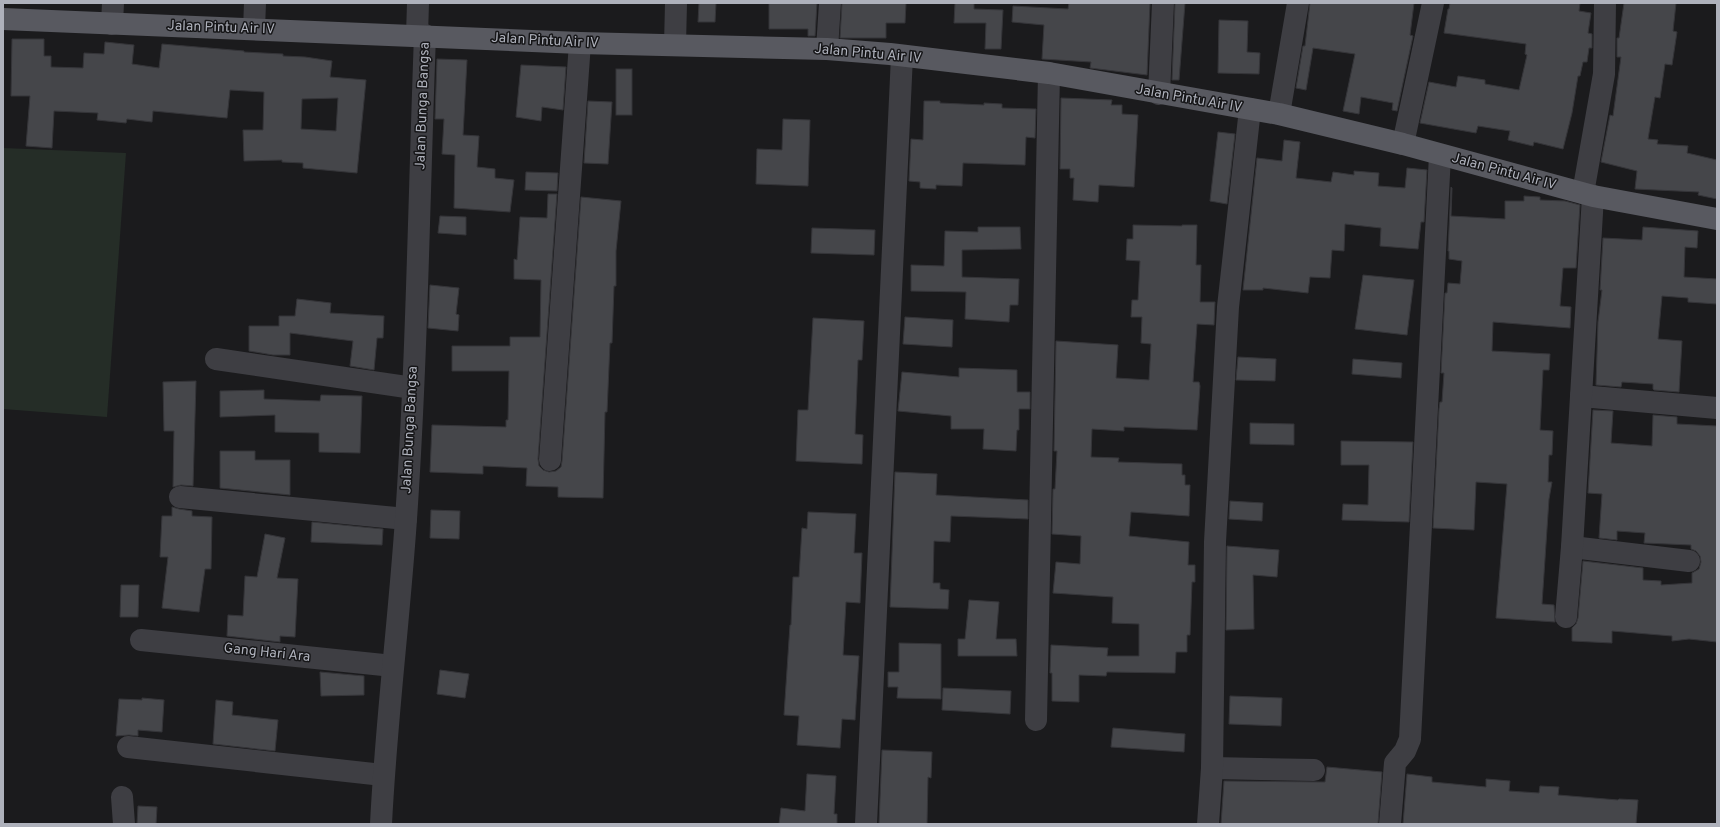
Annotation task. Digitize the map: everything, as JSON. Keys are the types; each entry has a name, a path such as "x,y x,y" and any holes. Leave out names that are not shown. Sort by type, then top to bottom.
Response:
{"main road":[{"name":"Jalan Pintu Air IV","path":"3,19 112,14 254,29 580,42 827,49 1049,73 1159,94 1279,114 1403,144 1588,194 1717,220"}],"street":[{"path":"254,29 255,3"},
{"name":"Jalan Bunga Bangsa","path":"381,824 383,775 406,519 413,388 421,35 418,3"},
{"path":"675,45 676,3"},
{"path":"827,49 830,3"},
{"path":"1159,94 1163,3"},
{"path":"1279,114 1298,3"},
{"path":"1403,144 1432,3"},
{"path":"1566,617 1572,547 1581,396 1588,194 1604,74 1605,3"},
{"path":"550,460 580,42"},
{"path":"866,824 902,56"},
{"path":"1036,720 1049,73"},
{"path":"1208,824 1212,768 1215,542 1228,307 1250,110"},
{"path":"1390,824 1395,763 1405,750 1410,739 1440,155"},
{"path":"216,358 413,388"},
{"path":"1581,396 1716,408"},
{"path":"180,497 406,519"},
{"path":"1572,547 1690,561"},
{"name":"Gang Hari Ara","path":"141,640 393,666"},
{"path":"128,747 383,775"},
{"path":"1212,768 1314,770"},
{"path":"122,797 124,824"}],"shaded area":[{"path":"3,148 126,153 107,417 3,409"}],"building":[{"path":"699,3 716,3 715,22 698,22"},
{"path":"769,3 817,3 815,36 808,36 808,29 769,29"},
{"path":"842,3 906,3 905,23 886,23 886,38 840,38"},
{"path":"955,3 974,3 974,9 1003,10 1001,49 985,49 986,23 954,23"},
{"path":"1069,3 1150,3 1147,75 1090,68 1091,62 1042,59 1044,25 1012,22 1013,6 1068,9"},
{"path":"1175,3 1185,3 1179,80 1172,80"},
{"path":"1310,3 1414,3 1410,35 1413,36 1397,111 1392,110 1393,103 1361,97 1359,114 1343,111 1355,54 1313,48 1306,90 1296,88 1303,46 1305,46"},
{"path":"1450,3 1580,3 1579,11 1591,13 1588,33 1592,34 1592,48 1589,48 1587,62 1583,62 1580,76 1578,76 1572,113 1563,149 1534,142 1533,146 1508,140 1510,131 1478,126 1476,133 1420,123 1429,82 1456,87 1458,76 1485,80 1485,84 1519,90 1527,55 1525,54 1526,44 1444,33"},
{"path":"1624,3 1676,3 1673,31 1677,32 1672,65 1665,64 1660,98 1655,97 1648,139 1658,140 1657,144 1688,146 1687,153 1717,160 1717,199 1698,195 1699,192 1635,189 1637,171 1601,162 1610,115 1613,116 1621,57 1617,57 1617,38 1619,38"},
{"path":"1219,20 1248,21 1247,52 1260,53 1259,74 1218,73"},
{"path":"12,39 44,39 44,56 51,56 51,67 83,68 84,53 104,54 105,42 134,45 132,64 159,68 162,44 244,52 283,54 283,56 305,57 332,61 330,77 366,80 357,173 303,168 303,163 282,162 282,160 244,161 243,130 263,130 264,92 230,90 227,118 153,111 152,122 127,119 126,123 97,120 98,113 54,111 52,148 26,146 30,96 11,96","holes":["338,98 336,131 301,129 302,99"]},
{"path":"437,59 467,60 463,135 479,136 477,167 495,169 495,178 514,180 510,212 454,208 455,155 442,154 444,119 435,119"},
{"path":"521,65 566,67 563,110 542,107 541,121 516,117"},
{"path":"616,69 632,69 632,115 616,115"},
{"path":"1061,98 1112,100 1111,105 1122,105 1122,114 1138,115 1134,187 1099,185 1098,202 1073,200 1074,178 1070,178 1070,169 1060,169"},
{"path":"588,101 612,102 608,164 584,163"},
{"path":"924,101 984,105 984,103 1002,104 1002,108 1036,109 1035,138 1026,137 1025,165 963,163 962,186 936,185 936,189 920,188 920,182 909,181 911,139 923,140"},
{"path":"783,119 810,120 808,186 756,184 757,149 782,150"},
{"path":"1218,132 1235,134 1227,204 1210,201"},
{"path":"1284,140 1300,142 1296,178 1331,182 1333,172 1354,175 1354,171 1379,173 1378,186 1405,188 1407,168 1427,170 1424,222 1421,222 1418,249 1380,246 1381,228 1345,224 1344,251 1332,250 1330,278 1310,277 1308,293 1263,288 1263,290 1243,290 1257,158 1282,161"},
{"path":"526,172 558,173 557,191 525,190"},
{"path":"1451,187 1451,216 1505,219 1505,201 1524,201 1524,196 1540,197 1540,200 1565,201 1580,205 1576,268 1563,268 1560,306 1571,307 1570,328 1493,322 1492,351 1550,354 1549,370 1543,370 1540,430 1553,431 1552,455 1549,455 1548,482 1552,482 1549,499 1542,604 1554,605 1555,622 1496,618 1507,484 1476,482 1474,530 1433,528 1439,409 1440,402 1442,402 1444,373 1441,373 1445,293 1447,293 1448,283 1460,284 1462,261 1449,259 1448,251"},
{"path":"548,194 557,194 538,459 539,466 543,470 549,472 556,471 561,467 562,461 581,197 621,201 616,251 616,286 614,286 607,412 605,412 603,498 558,497 558,487 526,486 527,468 483,466 483,474 430,472 432,425 506,427 506,420 508,420 509,371 452,371 452,346 510,346 510,337 540,337 541,280 514,279 514,259 517,260 520,217 547,218"},
{"path":"440,216 466,217 466,235 438,233"},
{"path":"1133,225 1197,225 1196,265 1201,265 1200,302 1215,302 1214,325 1197,324 1193,382 1199,382 1200,386 1197,430 1124,427 1124,431 1092,429 1091,457 1119,458 1118,462 1182,464 1182,475 1185,475 1185,485 1190,485 1189,516 1131,512 1129,536 1189,542 1188,565 1195,565 1195,582 1192,582 1190,635 1187,635 1187,652 1176,652 1175,673 1107,672 1106,676 1079,675 1079,702 1052,701 1052,673 1050,673 1051,645 1108,648 1107,656 1139,656 1139,624 1112,623 1113,597 1053,593 1056,562 1080,564 1081,536 1052,534 1053,489 1055,489 1057,451 1054,451 1056,341 1118,345 1116,378 1149,380 1151,344 1141,343 1142,317 1131,317 1132,300 1138,300 1140,261 1126,260 1127,239 1133,239"},
{"path":"978,227 1020,227 1021,249 962,250 962,277 1019,279 1018,305 1010,305 1009,322 965,319 966,292 911,291 911,265 944,266 945,231 978,232"},
{"path":"1643,227 1698,231 1697,248 1685,247 1684,277 1717,279 1717,304 1688,302 1688,298 1662,296 1658,339 1682,341 1679,392 1654,390 1653,384 1622,382 1621,387 1596,385 1598,322 1602,290 1600,290 1603,238 1642,240"},
{"path":"812,228 875,230 874,255 811,253"},
{"path":"1363,275 1414,280 1407,335 1355,329"},
{"path":"430,285 459,288 456,314 459,315 458,331 428,328"},
{"path":"297,299 331,303 330,313 384,316 383,338 377,338 374,370 350,366 353,341 290,333 290,355 273,355 249,351 249,326 279,326 279,316 295,316"},
{"path":"905,317 953,320 952,347 903,344"},
{"path":"813,318 864,321 862,360 858,360 855,434 863,435 862,464 796,461 798,410 808,410"},
{"path":"1238,357 1276,359 1275,381 1236,380"},
{"path":"1353,359 1402,363 1401,378 1352,374"},
{"path":"959,368 1017,370 1017,392 1030,392 1030,409 1019,409 1019,430 1017,430 1016,451 983,449 984,429 951,429 951,416 898,411 902,372 959,377"},
{"path":"196,381 193,486 181,485 173,487 174,431 164,431 163,382"},
{"path":"264,390 264,399 320,401 321,395 362,396 360,453 319,452 319,433 275,432 275,415 220,417 220,391"},
{"path":"1593,410 1613,411 1611,443 1652,446 1653,415 1677,417 1677,424 1717,426 1717,642 1689,639 1672,641 1672,636 1612,631 1612,643 1572,641 1572,628 1576,624 1578,618 1583,561 1643,568 1643,580 1661,581 1661,585 1692,583 1692,573 1699,569 1701,562 1700,556 1696,551 1691,549 1691,545 1644,543 1645,533 1617,531 1617,540 1599,538 1602,494 1588,493"},
{"path":"1250,423 1294,424 1294,445 1250,444"},
{"path":"1341,441 1413,442 1409,522 1342,520 1343,504 1368,505 1369,465 1341,465"},
{"path":"220,451 255,451 255,460 290,460 290,495 220,488"},
{"path":"895,472 937,474 936,495 1028,500 1028,519 951,516 950,542 934,541 933,583 940,583 940,589 949,590 948,609 890,607"},
{"path":"1230,501 1263,503 1262,521 1229,519"},
{"path":"172,507 192,511 192,516 212,517 211,569 205,569 199,612 162,608 168,557 160,557 162,516 172,516"},
{"path":"431,510 460,511 459,539 430,538"},
{"path":"808,512 856,514 854,553 862,553 860,603 846,602 843,655 859,656 855,720 842,719 840,748 797,745 799,716 784,715 793,577 799,577 802,528 807,529"},
{"path":"312,522 383,529 382,545 311,542"},
{"path":"265,534 285,538 277,578 298,579 295,637 280,636 280,642 227,636 228,615 243,616 245,576 257,577"},
{"path":"1227,546 1279,550 1277,577 1253,575 1254,629 1226,630"},
{"path":"121,585 139,585 138,617 120,617"},
{"path":"969,600 999,602 996,639 1016,639 1017,656 958,656 958,639 965,639"},
{"path":"899,643 941,644 941,699 897,698 898,687 888,687 888,672 899,672"},
{"path":"440,670 469,674 465,698 437,694"},
{"path":"320,672 364,676 364,695 321,696"},
{"path":"943,688 1011,691 1010,714 942,710"},
{"path":"1230,696 1282,698 1281,726 1229,724"},
{"path":"142,698 164,700 162,732 138,730 138,736 116,736 119,699 142,700"},
{"path":"216,700 233,702 232,715 278,720 275,751 213,744"},
{"path":"1113,728 1185,734 1184,752 1111,747"},
{"path":"882,750 932,752 931,778 928,777 927,824 879,824"},
{"path":"1327,767 1382,772 1378,824 1221,824 1224,781 1325,782"},
{"path":"807,774 836,776 834,814 837,814 837,824 779,824 781,808 805,811"},
{"path":"1407,774 1432,777 1432,782 1486,787 1486,779 1510,781 1509,791 1539,793 1540,786 1559,787 1558,795 1618,800 1638,800 1636,824 1403,824"},
{"path":"138,806 157,807 156,824 137,824"}]}
